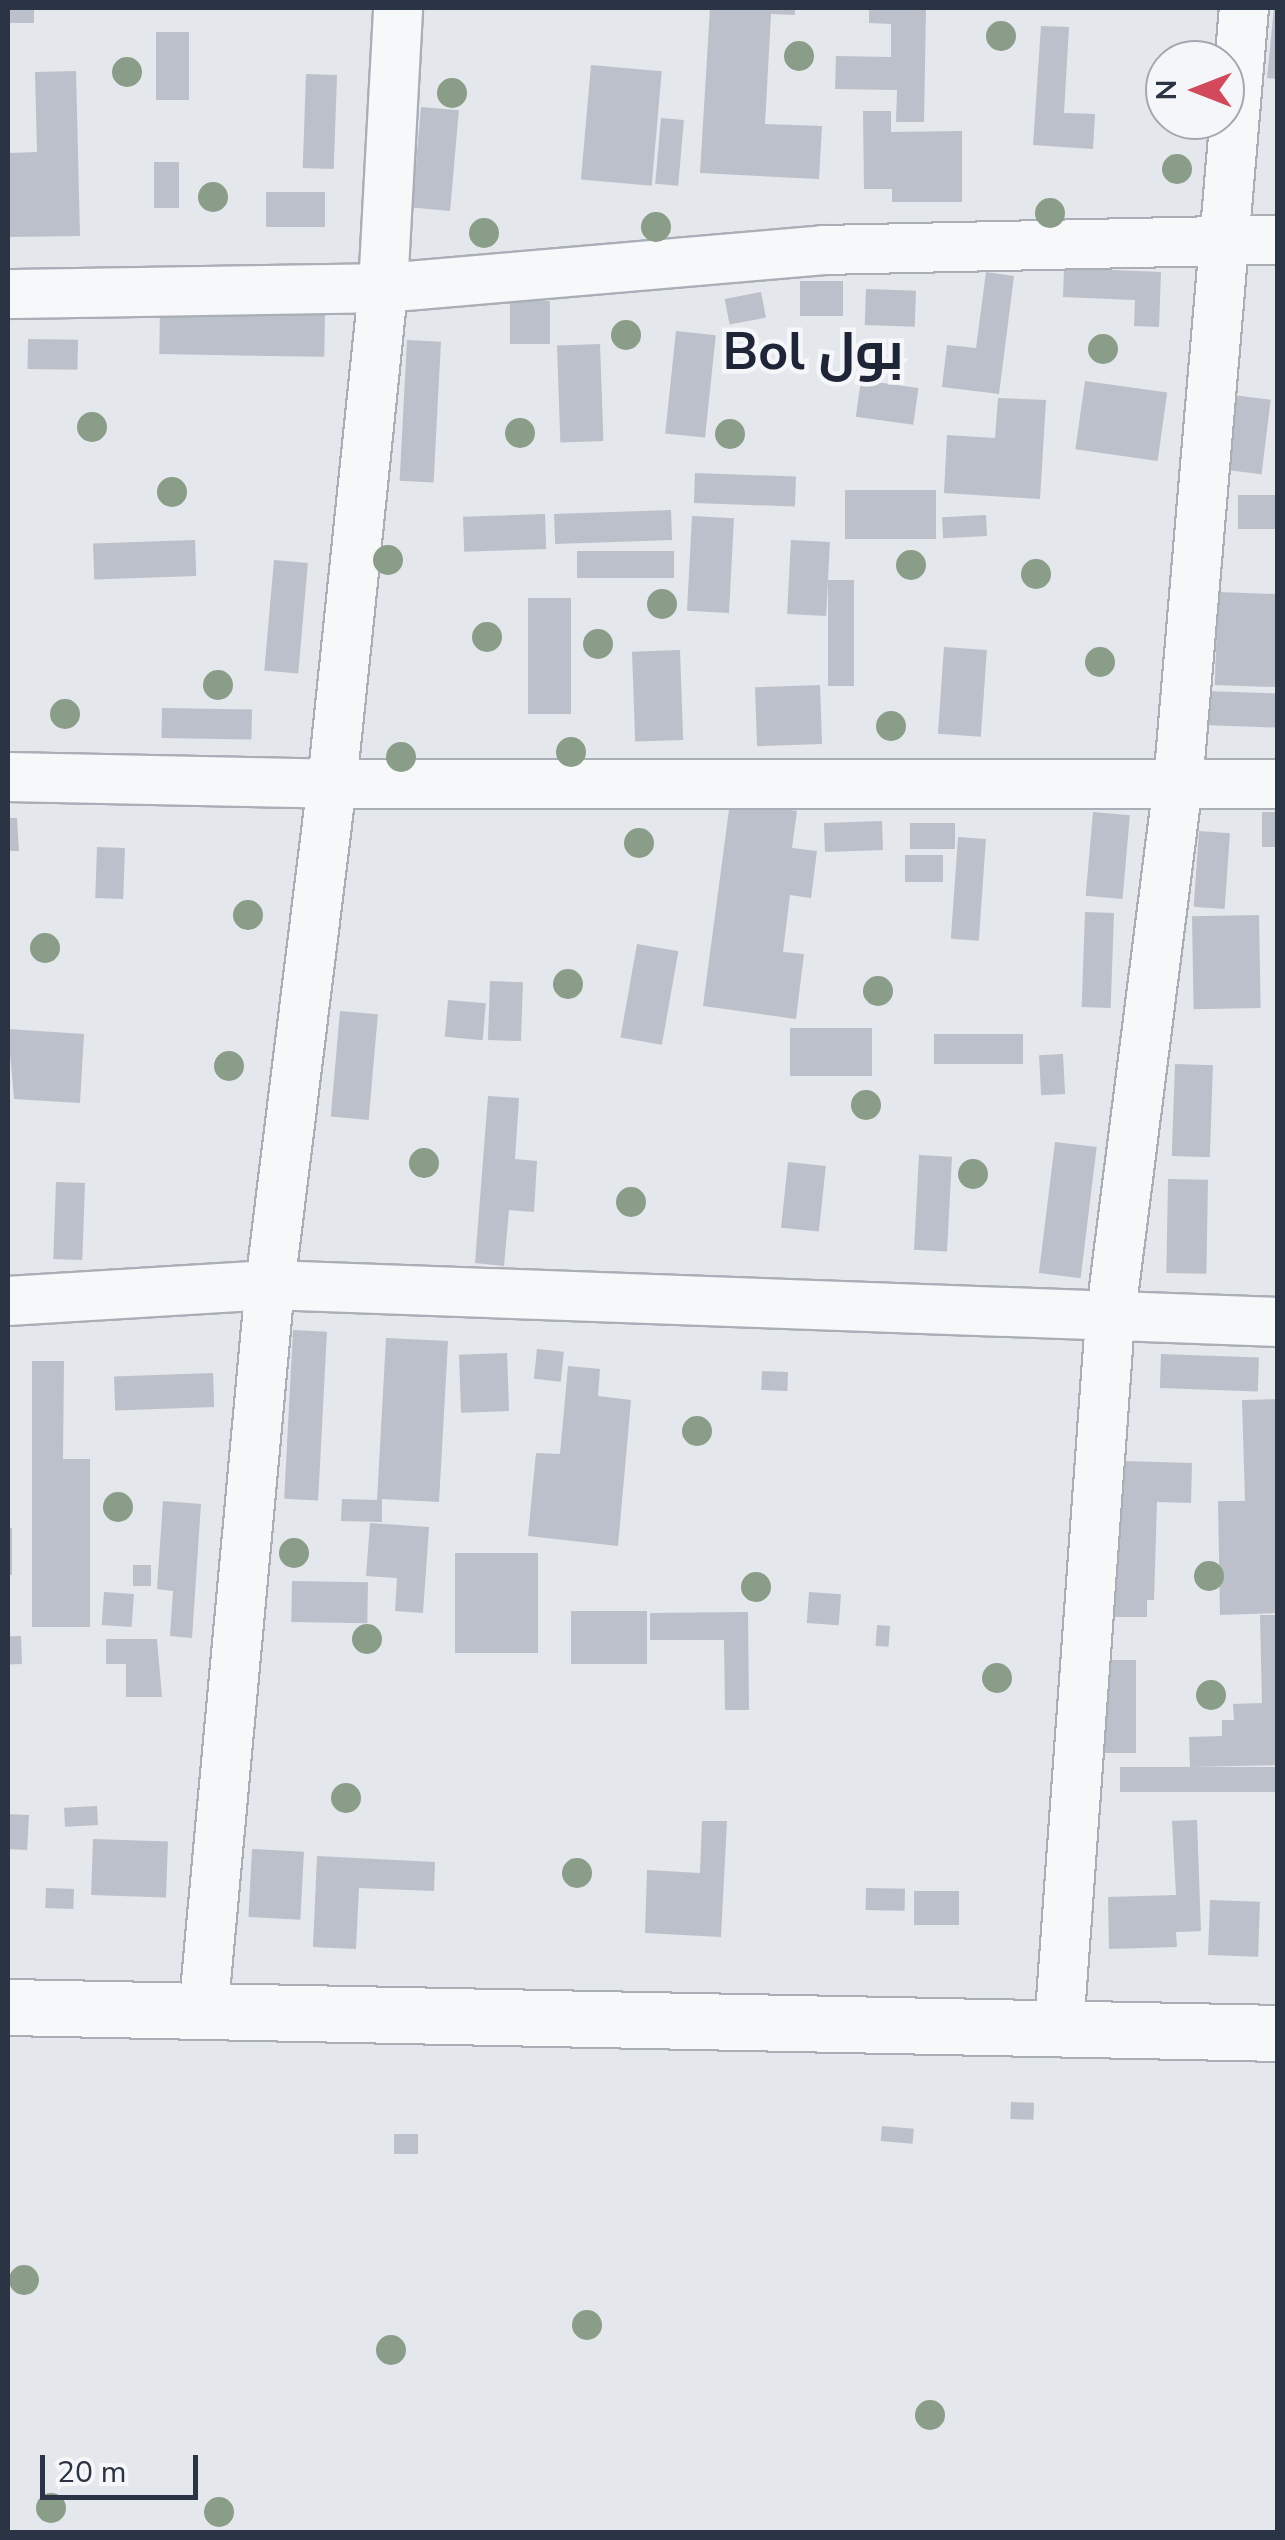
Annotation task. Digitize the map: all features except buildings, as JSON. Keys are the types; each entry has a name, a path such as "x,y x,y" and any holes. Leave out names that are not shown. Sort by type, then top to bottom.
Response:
{"street":[{"path":"204,2014 270,1286 332,784 383,288 398,8"},
{"path":"1059,2028 1110,1320 1178,784 1228,242 1244,8"},
{"path":"8,294 383,288 824,250 1278,240"},
{"path":"8,777 332,784 1278,784"},
{"path":"8,1301 270,1286 1110,1320 1278,1322"},
{"path":"8,2007 1278,2033"}],"district":[{"name":"Bol بول","path":"813,352"}]}
